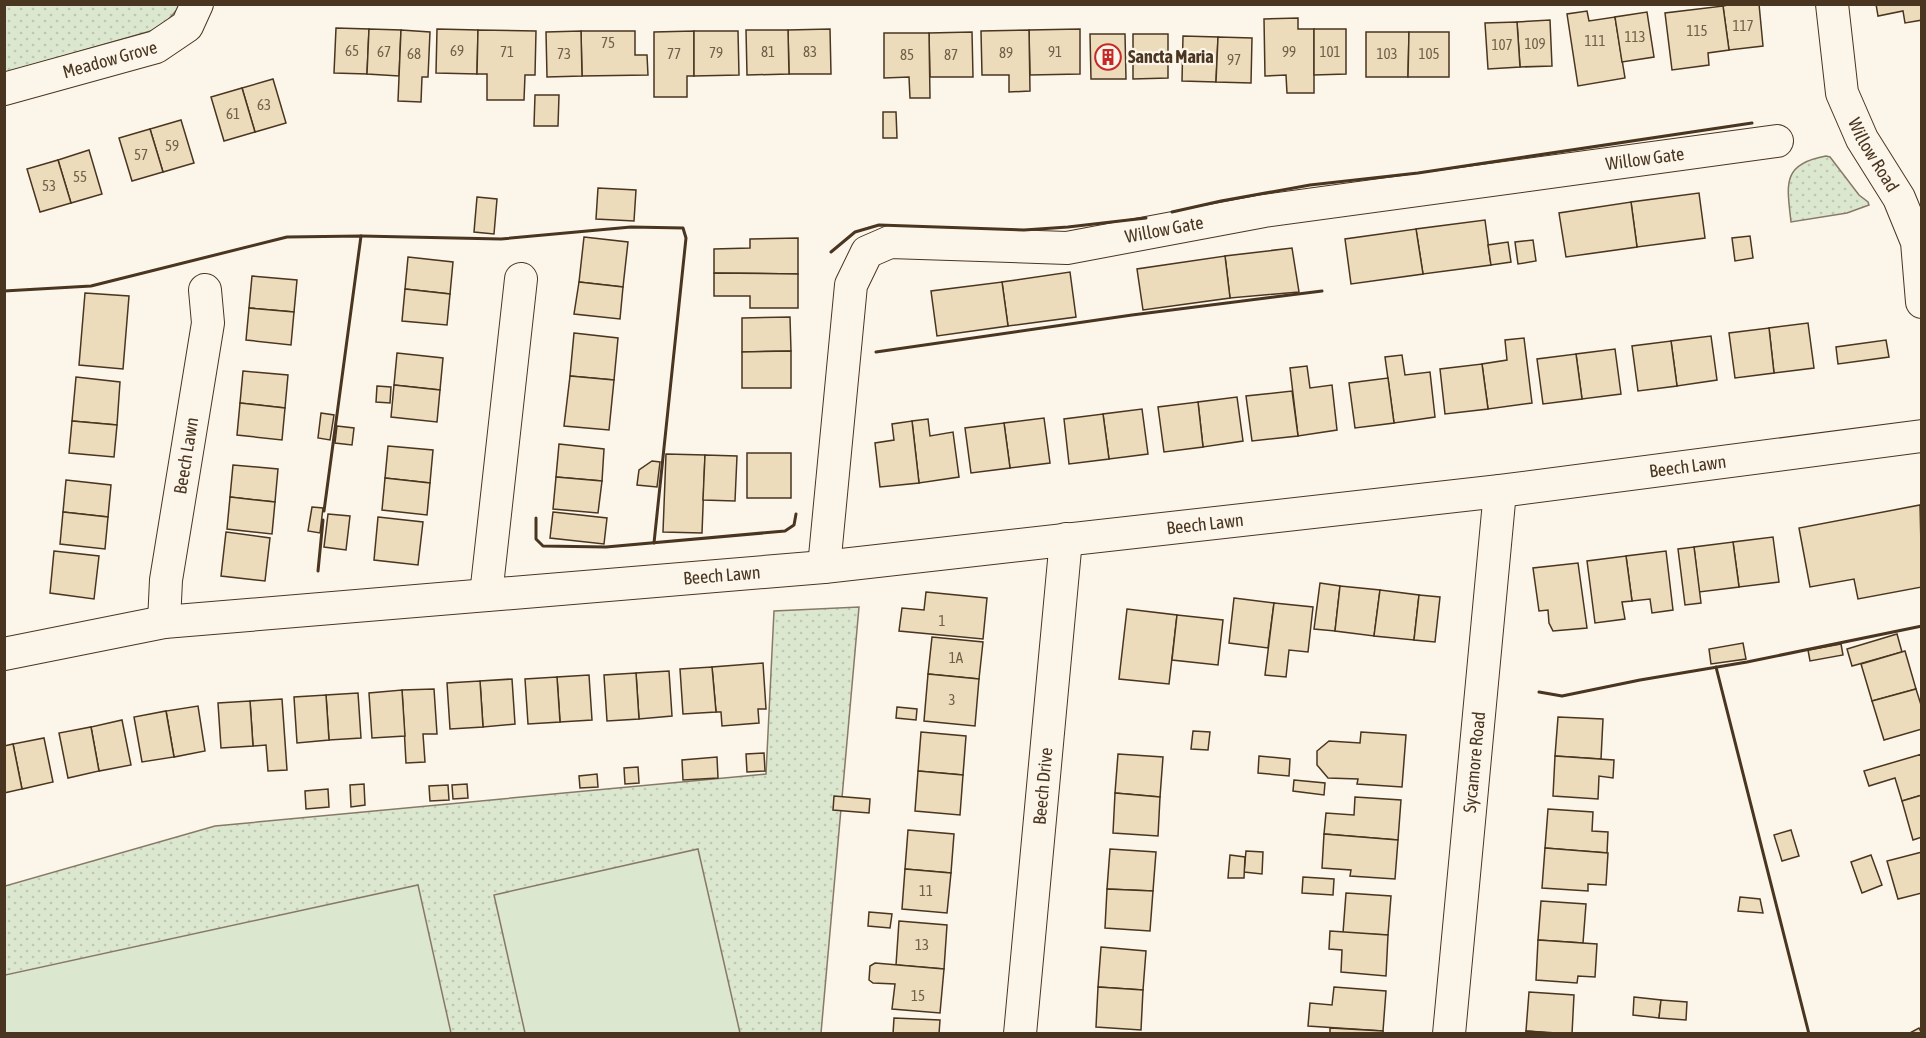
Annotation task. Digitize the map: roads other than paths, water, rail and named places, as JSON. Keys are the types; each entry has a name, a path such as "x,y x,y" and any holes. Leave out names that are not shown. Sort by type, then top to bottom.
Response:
{"street":[{"name":"Meadow Grove","path":"4,89 156,47 187,26 197,4"},
{"name":"Willow Road","path":"1832,4 1842,93 1862,139 1899,198 1917,242 1922,302"},
{"name":"Willow Gate","path":"824,567 851,285 867,252 890,242 1067,248 1264,211 1777,141"},
{"path":"486,595 521,279"},
{"name":"Beech Lawn","path":"164,622 166,580 208,323 205,290"},
{"name":"Beech Lawn","path":"4,654 164,622 824,567 1500,491 1922,436"},
{"name":"Sycamore Road","path":"1449,1034 1500,491"},
{"name":"Beech Drive","path":"1020,1034 1066,539"}],"place":[{"name":"Sancta Maria","path":"1108,57"}]}
